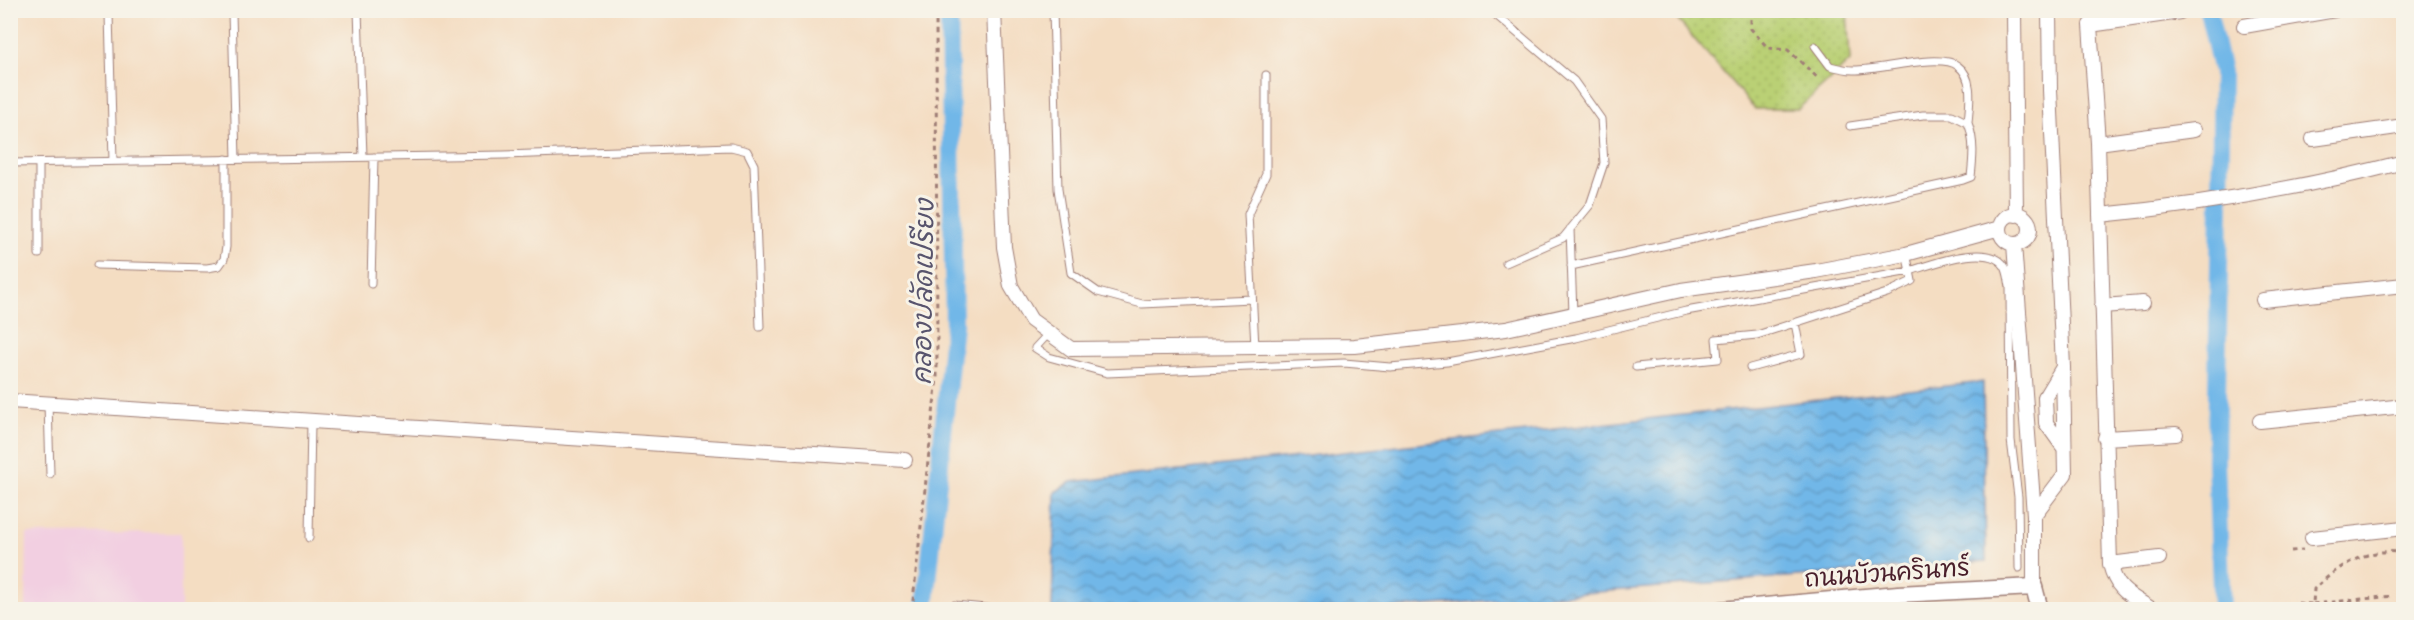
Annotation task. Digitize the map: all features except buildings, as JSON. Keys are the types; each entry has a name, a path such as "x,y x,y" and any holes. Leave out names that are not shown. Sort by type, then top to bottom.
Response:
{"street":[{"path":"994,10 1004,247 1011,286 1031,320 1071,349 1354,346 1506,329 1681,290 1816,271 1906,254 2000,228"},
{"path":"2014,10 2016,214"},
{"path":"2034,515 2065,474 2064,448 2046,423 2045,397 2063,367 2050,90 2049,10"},
{"path":"2244,26 2335,10"},
{"path":"2153,609 2120,589 2114,579 2110,564 2098,143 2090,25 2180,12"},
{"path":"2313,139 2403,126"},
{"path":"2098,143 2194,130"},
{"path":"2100,215 2188,206 2246,196 2333,180 2403,162"},
{"path":"2016,214 2026,219 2030,230 2025,240 2014,244 2004,239 2000,228 2005,218 2016,214"},
{"path":"2014,244 2034,515 2034,587 2040,609"},
{"path":"2263,300 2403,285"},
{"path":"2102,306 2143,303"},
{"path":"10,401 905,460"},
{"path":"2260,421 2403,406"},
{"path":"2105,438 2176,434"},
{"path":"2312,538 2403,528"},
{"path":"2110,564 2159,558"},
{"name":"ถนนบัวนครินทร์","path":"1720,609 1898,594 2034,587"}],"lane":[{"path":"358,10 363,157"},
{"path":"1053,10 1058,189 1071,273 1098,292 1142,304 1252,299"},
{"path":"1490,10 1574,81 1601,119 1604,163 1590,206 1563,238 1506,263"},
{"path":"232,13 236,159"},
{"path":"109,15 113,161"},
{"path":"1571,266 1971,177 1973,154 1968,123 1970,94 1967,79 1958,66 1940,60 1853,70 1830,66 1815,46"},
{"path":"1255,347 1248,214 1266,174 1266,75"},
{"path":"1850,126 1923,115 1952,115 1968,123"},
{"path":"10,163 504,155 731,147 747,151 754,165 760,327"},
{"path":"371,284 374,157"},
{"path":"97,265 207,268 219,266 224,259 226,246 226,159"},
{"path":"39,163 39,254"},
{"path":"1570,229 1573,314"},
{"path":"1636,367 1718,359 1716,339 1757,335 1887,293 1912,281 1906,254"},
{"path":"1049,333 1035,348 1049,357 1107,374 1344,363 1390,367 1447,362 1482,356 1575,338 1686,310 1910,271 1966,256 1991,256 2006,267 2010,287 2011,440 2018,496 2019,568"},
{"path":"1750,368 1800,354 1795,323"},
{"path":"48,404 50,474"},
{"path":"309,538 311,422"},
{"path":"946,609 954,605 1006,609"}],"path":[{"path":"912,609 937,376 936,10"},
{"path":"1751,10 1751,29 1768,48 1788,50 1819,79"},
{"path":"2313,604 2314,589 2337,569 2376,553 2394,551 2403,553"},
{"path":"2296,609 2296,603 2313,604 2403,595"}],"shaded area":[{"path":"181,533 181,609 26,609 27,534"}],"green space":[{"path":"1670,11 1847,11 1850,61 1798,109 1755,109"}],"water":[{"path":"1983,382 1986,561 1383,609 1052,609 1055,492 1071,482"}],"waterway":[{"name":"คลองปลัดเปรียง","path":"925,610 954,324 949,10"},
{"path":"2208,10 2222,72 2216,461 2222,610"}]}
